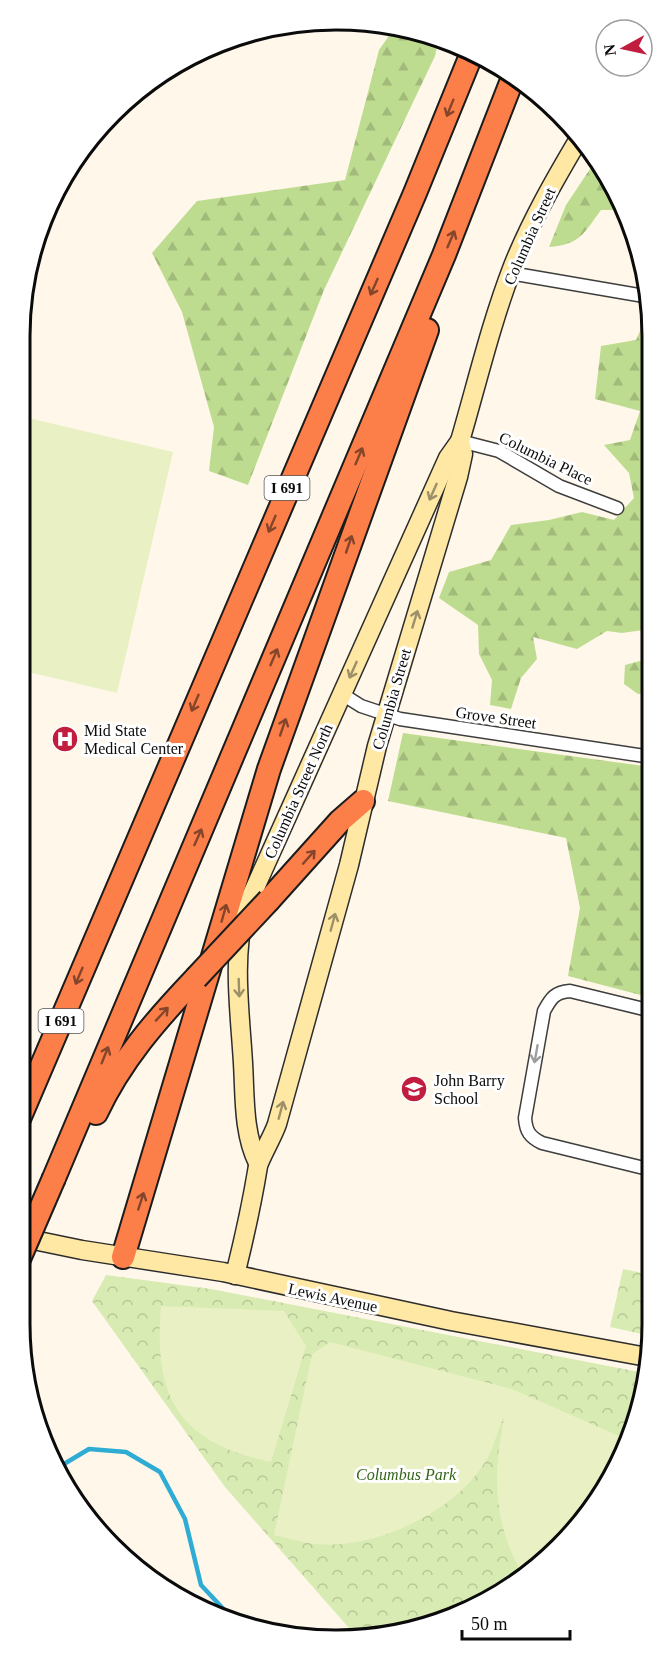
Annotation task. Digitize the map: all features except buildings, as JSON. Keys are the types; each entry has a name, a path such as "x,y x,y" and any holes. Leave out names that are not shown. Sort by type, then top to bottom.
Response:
{"highway":[{"name":"I 691","path":"30,1096 415,194 468,61"},
{"path":"30,1237 475,181 510,85"},
{"path":"123,1257 266,779 426,333 428,293"},
{"path":"59,1172 77,1153 106,1092 127,1057 153,1023 340,821 363,801"}],"street":[{"name":"Columbia Street","path":"235,1275 255,1191 258,1163 275,1130 349,865 363,801 386,716 459,472 463,454 460,441 510,273 540,206 575,145"},
{"path":"510,273 639,295"},
{"name":"Columbia Place","path":"460,441 499,451 559,486 617,508"},
{"name":"Columbia Street North","path":"258,1163 250,1145 247,1118 238,985 241,929 254,888 448,458 460,441"},
{"name":"Grove Street","path":"342,694 386,716 642,756"},
{"path":"642,1009 570,991 559,992 550,998 544,1011 525,1118 526,1129 531,1137 542,1143 642,1168"},
{"name":"Lewis Avenue","path":"30,1239 235,1275 451,1321 640,1356"}],"green space":[{"path":"389,35 437,47 435,56 324,290 248,485 209,471 214,427 182,312 152,253 197,201 345,180 379,50"},
{"path":"591,168 614,210 601,210 585,231 568,244 549,247 566,205"},
{"path":"642,328 642,630 622,633 607,631 577,649 533,637 537,659 521,678 511,709 490,705 492,680 479,654 478,625 439,598 449,572 491,560 511,525 549,520 582,512 614,520 634,498 629,473 604,445 630,440 640,411 595,399 601,346 636,340"},
{"path":"30,418 173,452 117,693 30,672"},
{"path":"642,660 642,694 638,694 624,684 625,665"},
{"path":"403,733 642,766 642,995 568,976 580,908 566,838 388,801"},
{"path":"623,1269 642,1273 642,1334 610,1327"},
{"name":"Columbus Park","path":"106,1275 211,1289 638,1372 626,1422 601,1477 566,1526 538,1554 489,1589 453,1607 415,1620 350,1629 225,1487 92,1301"},
{"path":"161,1306 284,1311 306,1346 271,1462 240,1454 214,1443 194,1429 178,1411 168,1391 162,1367"},
{"path":"330,1342 512,1389 621,1437 601,1477 579,1510 538,1554 520,1568 504,1531 498,1499 497,1466 504,1417 489,1455 476,1475 458,1493 414,1523 363,1541 338,1544 314,1544 274,1535 312,1354"}],"waterway":[{"path":"64,1464 89,1449 126,1452 160,1472 185,1519 201,1585 223,1608"}],"place":[{"name":"Mid State Medical Center","path":"65,739"},
{"name":"John Barry School","path":"414,1089"}]}
